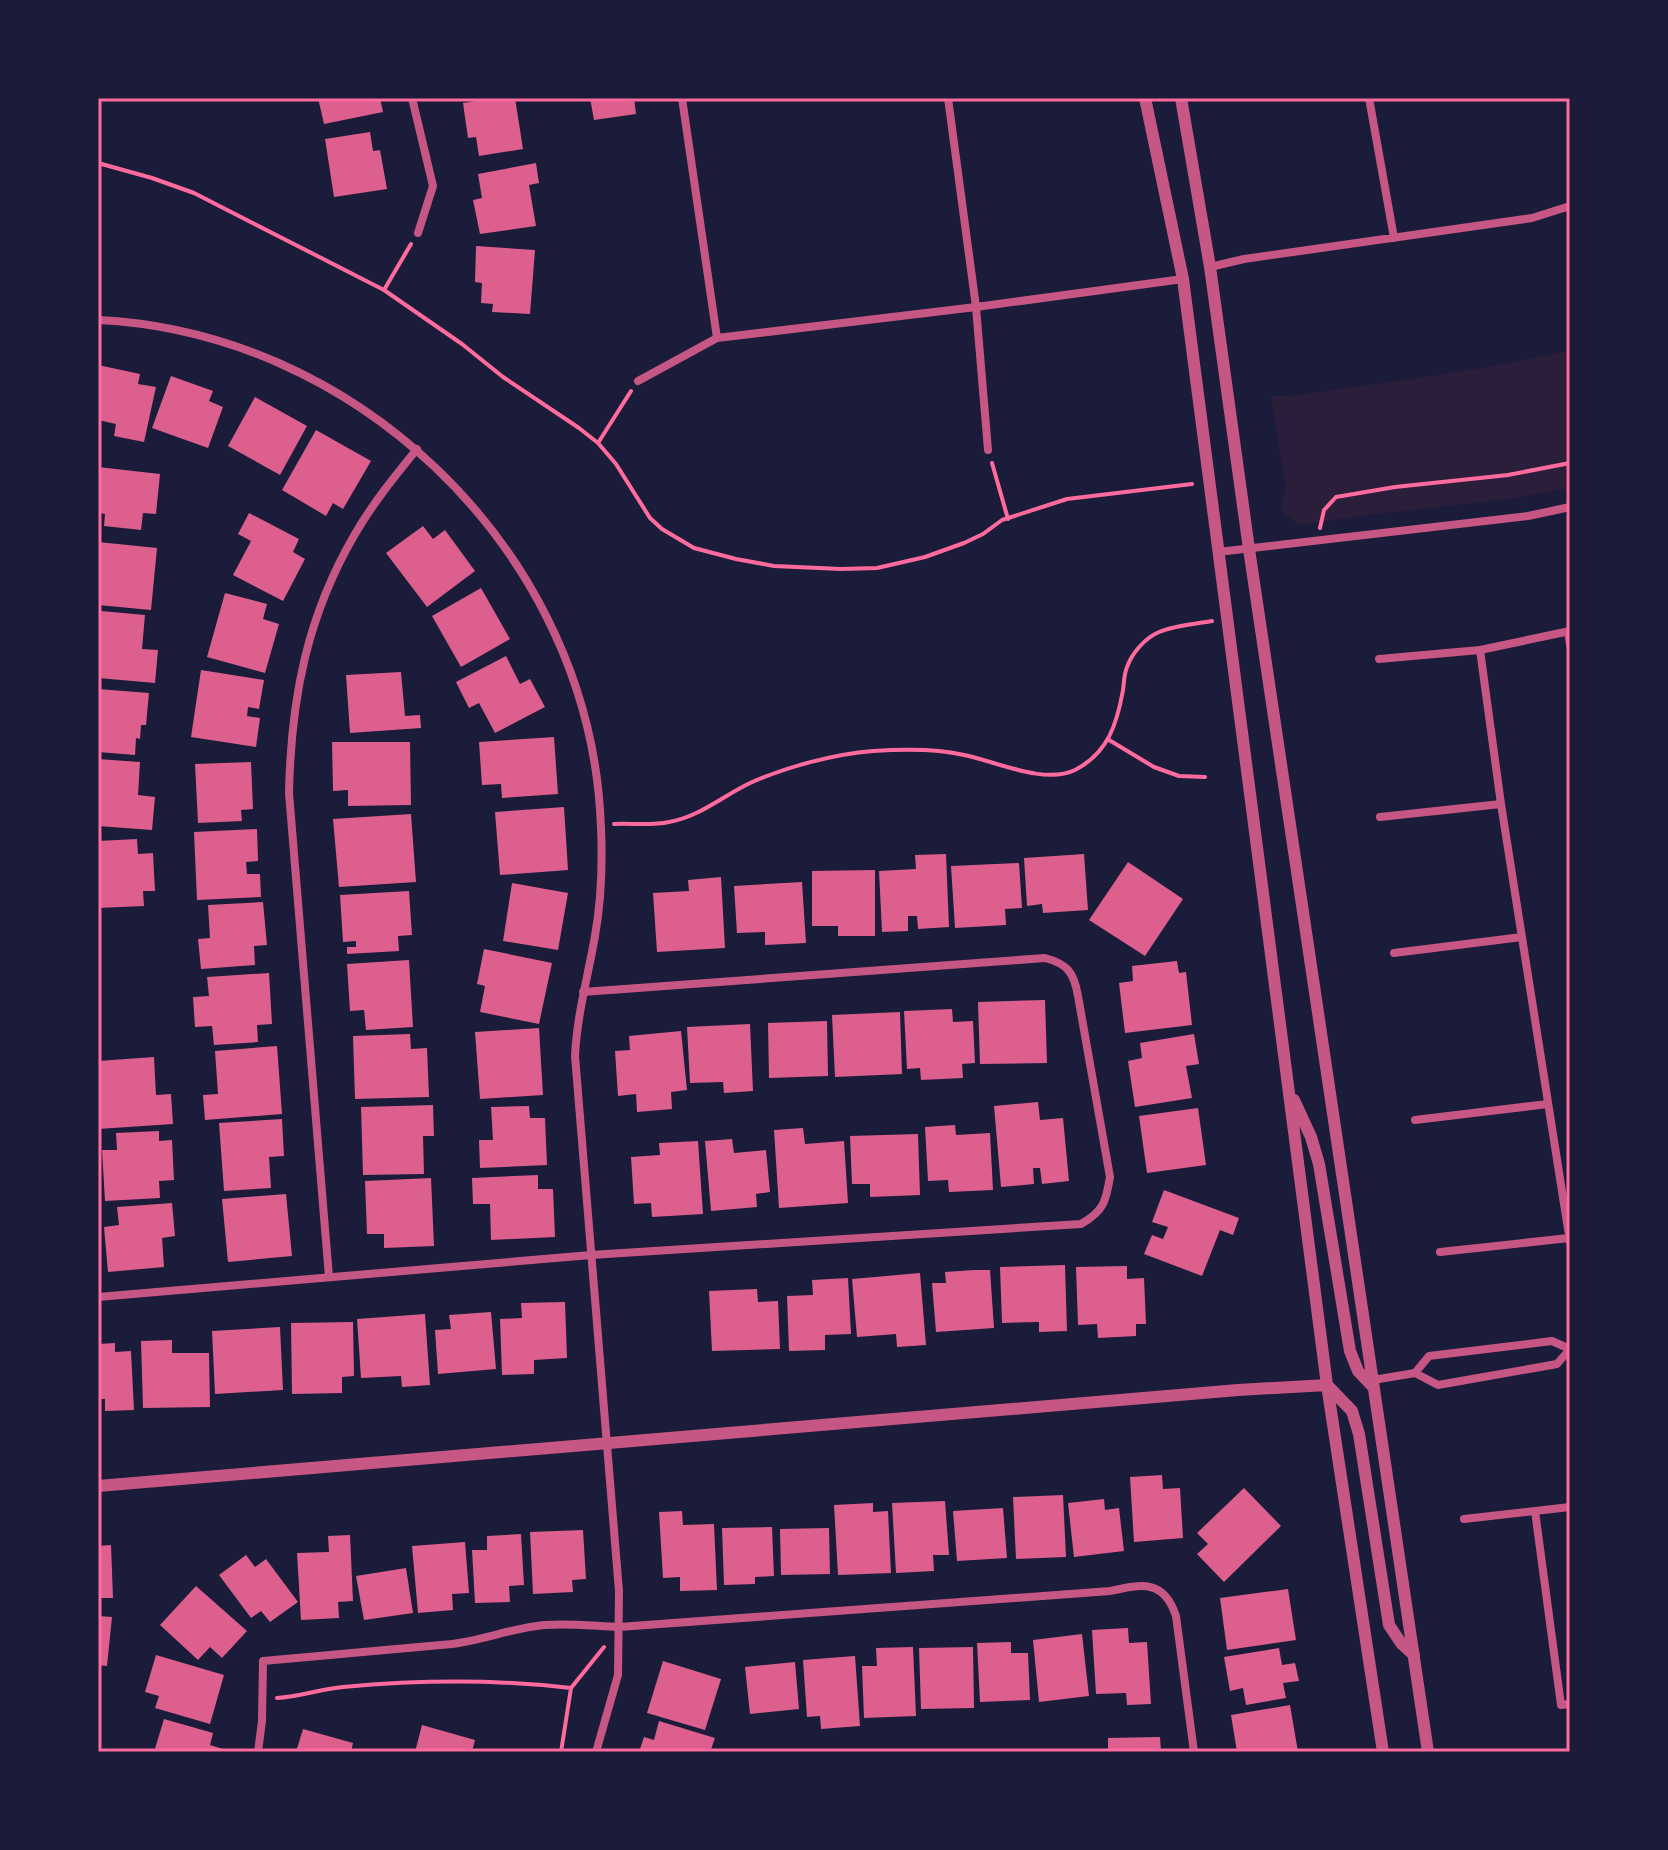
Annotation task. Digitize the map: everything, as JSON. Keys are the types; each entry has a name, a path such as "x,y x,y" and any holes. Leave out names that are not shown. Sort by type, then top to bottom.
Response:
{"street":[{"path":"412,98 433,186 418,233"},
{"path":"682,98 717,338"},
{"path":"948,98 976,307 988,450"},
{"path":"1145,98 1183,279 1327,1385 1383,1752"},
{"path":"1181,98 1210,267 1428,1752"},
{"path":"1369,98 1394,238"},
{"path":"1210,267 1244,259 1532,218 1570,206"},
{"path":"638,381 717,338 1183,279"},
{"path":"98,320 149,325 207,337 264,356 353,401 417,449 460,491 498,537 531,587 565,659 593,755 601,824 600,894 576,1026 575,1056 619,1591 618,1675 596,1752"},
{"path":"329,1277 289,793 293,717 302,667 316,618 332,579 355,533 383,491 417,449"},
{"path":"1218,552 1528,516 1570,507"},
{"path":"1379,659 1480,650 1569,631 1570,645"},
{"path":"1440,1252 1570,1240 1501,804 1480,650"},
{"path":"1380,817 1501,804"},
{"path":"1394,953 1522,937"},
{"path":"98,1297 591,1255 1081,1224 1103,1206 1110,1177 1076,986 1070,971 1059,962 1045,958 583,992"},
{"path":"1288,1086 1311,1137 1319,1164 1350,1351 1358,1371 1373,1384"},
{"path":"1415,1120 1548,1104"},
{"path":"1373,1384 1415,1373 1429,1356 1552,1341 1570,1349 1557,1364 1438,1385 1415,1373"},
{"path":"98,1486 1327,1385 1352,1411 1359,1434 1389,1625 1414,1655"},
{"path":"1464,1519 1570,1507"},
{"path":"1535,1511 1561,1705 1570,1704"},
{"path":"258,1752 263,1661 473,1642 542,1625 619,1627 1110,1591 1141,1584 1156,1588 1173,1605 1194,1752"}],"path":[{"path":"98,163 194,193 384,290 598,443 616,464 650,518 694,548 774,566 877,568 925,557 964,543 1002,520 1067,499 1210,482"},
{"path":"384,290 418,233"},
{"path":"598,443 638,381"},
{"path":"988,450 1008,519"},
{"path":"1318,541 1324,510 1336,497 1395,487 1508,475 1570,463"},
{"path":"601,824 667,823 691,816 751,783 784,771 872,751 921,750 962,754 1042,775 1072,772 1092,759 1109,740 1117,722 1127,667 1142,643 1158,632 1227,618"},
{"path":"1109,740 1154,767 1179,776 1205,777"},
{"path":"561,1752 571,1688 619,1627"},
{"path":"262,1699 295,1697 339,1687 429,1681 524,1683 571,1688"}],"shaded area":[{"path":"1570,350 1570,488 1510,499 1307,524 1296,523 1282,511 1286,488 1271,396 1431,376"}],"building":[{"path":"318,98 380,98 383,112 324,124"},
{"path":"515,98 523,149 479,156 476,137 468,138 463,103"},
{"path":"590,98 634,98 636,114 594,120"},
{"path":"370,132 373,151 380,150 387,189 334,197 325,139"},
{"path":"536,163 539,183 529,185 536,226 480,234 473,200 482,198 478,174"},
{"path":"476,246 535,250 530,314 492,312 493,304 481,303 482,283 475,282"},
{"path":"98,365 140,374 138,384 156,387 144,442 114,436 116,424 98,420"},
{"path":"171,376 213,391 209,401 223,407 208,448 152,428"},
{"path":"255,397 307,426 280,475 228,446"},
{"path":"316,430 371,461 343,509 333,503 326,516 282,490"},
{"path":"98,467 160,474 156,514 143,513 141,530 104,526 105,514 98,513"},
{"path":"249,513 299,539 293,552 305,559 283,601 233,575 251,541 238,534"},
{"path":"423,526 433,539 445,530 475,571 427,607 386,553"},
{"path":"98,542 157,548 151,610 98,605"},
{"path":"481,588 510,639 461,667 432,616"},
{"path":"225,593 267,604 263,619 279,624 265,673 207,657"},
{"path":"101,611 145,615 142,649 158,650 155,683 98,678"},
{"path":"506,656 520,684 530,679 545,707 495,733 479,703 469,708 456,682"},
{"path":"201,670 264,680 259,709 248,707 247,716 260,718 256,747 191,737"},
{"path":"401,672 405,716 420,715 421,728 350,733 346,675"},
{"path":"98,689 149,693 146,725 141,725 140,739 136,738 135,755 98,752"},
{"path":"554,737 558,794 502,798 501,784 482,785 479,742"},
{"path":"332,742 410,742 411,805 348,806 348,790 333,791"},
{"path":"98,759 140,762 138,795 155,797 152,830 98,826"},
{"path":"251,762 253,809 241,810 242,821 198,823 195,764"},
{"path":"564,807 568,870 500,875 495,812"},
{"path":"411,814 416,882 339,887 333,819"},
{"path":"257,829 258,861 246,862 247,874 260,874 261,897 197,900 194,832"},
{"path":"137,839 138,854 153,853 155,891 143,891 144,906 98,908 98,841"},
{"path":"946,854 949,927 918,929 917,916 908,916 908,931 882,932 879,871 916,869 915,855"},
{"path":"1084,854 1088,910 1043,913 1042,904 1027,906 1024,858"},
{"path":"1128,862 1183,899 1145,956 1089,920"},
{"path":"1019,863 1022,908 1005,909 1006,925 955,928 951,866"},
{"path":"875,870 875,936 838,936 838,926 812,926 812,871"},
{"path":"721,877 725,948 657,952 653,893 689,891 688,880"},
{"path":"802,882 806,943 765,945 765,932 737,933 734,886"},
{"path":"512,883 568,893 558,950 503,941"},
{"path":"409,891 412,935 398,936 399,951 347,954 347,947 356,947 356,941 343,942 340,895"},
{"path":"263,902 267,945 254,946 255,965 201,969 198,939 210,938 208,905"},
{"path":"484,949 552,963 539,1024 480,1012 485,986 477,984"},
{"path":"409,960 413,1027 366,1030 364,1010 350,1011 347,964"},
{"path":"1177,961 1179,973 1186,972 1192,1025 1125,1033 1119,983 1133,981 1132,966"},
{"path":"269,973 272,1024 257,1025 258,1042 214,1045 212,1026 195,1027 193,997 209,996 207,977"},
{"path":"1045,1000 1047,1063 980,1064 978,1002"},
{"path":"952,1009 953,1022 973,1021 975,1063 962,1064 963,1078 921,1080 920,1068 907,1069 904,1011"},
{"path":"900,1012 902,1074 835,1077 832,1015"},
{"path":"827,1021 828,1076 769,1078 768,1023"},
{"path":"750,1024 753,1091 724,1093 723,1082 690,1083 687,1027"},
{"path":"539,1028 543,1095 480,1099 475,1032"},
{"path":"681,1031 687,1090 671,1092 672,1109 637,1112 636,1094 618,1096 615,1051 630,1050 629,1036"},
{"path":"410,1034 411,1049 427,1048 429,1097 355,1099 353,1036"},
{"path":"1194,1034 1199,1064 1186,1066 1192,1098 1135,1107 1128,1061 1142,1058 1140,1043"},
{"path":"277,1046 282,1114 205,1120 203,1095 218,1094 215,1051"},
{"path":"154,1057 156,1095 171,1094 173,1124 98,1129 98,1061"},
{"path":"1038,1102 1040,1120 1063,1118 1069,1181 1042,1184 1040,1168 1033,1168 1034,1184 1001,1187 994,1106"},
{"path":"433,1105 434,1136 423,1136 424,1174 363,1175 361,1107"},
{"path":"529,1106 530,1118 545,1118 547,1165 480,1168 479,1140 493,1140 491,1107"},
{"path":"1198,1108 1206,1165 1147,1173 1139,1116"},
{"path":"282,1119 284,1156 269,1157 271,1188 224,1191 219,1123"},
{"path":"955,1125 956,1135 990,1133 993,1190 949,1192 948,1180 928,1181 925,1127"},
{"path":"803,1128 805,1144 844,1141 848,1203 779,1208 774,1130"},
{"path":"159,1131 159,1141 172,1140 174,1180 159,1181 160,1198 105,1201 102,1150 117,1150 116,1133"},
{"path":"918,1134 920,1195 870,1197 870,1184 852,1184 850,1136"},
{"path":"732,1139 734,1153 766,1150 770,1192 756,1194 757,1207 711,1211 705,1141"},
{"path":"698,1141 703,1214 652,1217 651,1203 634,1204 631,1157 660,1155 659,1143"},
{"path":"538,1175 538,1189 553,1189 555,1237 491,1240 490,1204 473,1204 472,1178"},
{"path":"431,1178 434,1246 384,1248 384,1234 367,1234 365,1181"},
{"path":"1164,1190 1239,1218 1233,1235 1220,1230 1202,1276 1144,1254 1152,1235 1163,1239 1168,1227 1152,1222"},
{"path":"286,1194 292,1256 228,1262 222,1199"},
{"path":"172,1203 175,1236 162,1238 164,1267 108,1272 104,1227 119,1225 117,1207"},
{"path":"1065,1265 1067,1331 1039,1332 1039,1322 1002,1323 1000,1267"},
{"path":"1127,1266 1127,1279 1144,1278 1146,1324 1136,1324 1136,1336 1098,1338 1097,1324 1078,1325 1076,1267"},
{"path":"990,1270 994,1328 936,1332 932,1283 946,1283 945,1272"},
{"path":"920,1273 926,1345 897,1347 896,1334 857,1337 852,1279"},
{"path":"848,1278 851,1334 825,1335 825,1350 789,1351 787,1296 813,1295 812,1280"},
{"path":"757,1289 758,1302 778,1301 780,1349 712,1351 709,1291"},
{"path":"565,1302 567,1358 534,1360 534,1374 502,1375 500,1319 522,1318 521,1303"},
{"path":"491,1312 496,1369 438,1374 435,1330 451,1329 449,1315"},
{"path":"425,1314 430,1385 402,1387 401,1376 361,1378 357,1319"},
{"path":"353,1322 354,1376 342,1377 342,1393 292,1394 291,1323"},
{"path":"280,1327 283,1390 215,1394 212,1331"},
{"path":"172,1340 172,1353 209,1353 210,1407 143,1408 141,1341"},
{"path":"115,1343 115,1352 131,1351 134,1410 105,1411 105,1399 98,1399 98,1344"},
{"path":"1162,1475 1163,1489 1180,1488 1183,1538 1134,1542 1130,1477"},
{"path":"1244,1488 1281,1526 1224,1582 1197,1554 1208,1544 1197,1533"},
{"path":"1063,1495 1066,1557 1016,1559 1013,1497"},
{"path":"1104,1499 1105,1510 1119,1508 1124,1551 1074,1557 1068,1503"},
{"path":"945,1501 949,1555 933,1555 934,1571 896,1573 892,1503"},
{"path":"873,1503 873,1512 888,1511 891,1573 838,1575 834,1505"},
{"path":"1003,1508 1007,1558 957,1561 953,1511"},
{"path":"682,1511 683,1525 714,1524 717,1590 680,1591 680,1577 663,1578 659,1512"},
{"path":"772,1527 774,1576 755,1577 755,1584 724,1585 722,1528"},
{"path":"829,1528 830,1574 781,1575 780,1529"},
{"path":"583,1530 586,1579 572,1580 573,1592 533,1594 530,1532"},
{"path":"521,1534 524,1585 509,1586 510,1602 475,1603 472,1550 487,1550 487,1536"},
{"path":"350,1535 353,1601 338,1602 339,1618 301,1620 297,1553 329,1552 328,1536"},
{"path":"465,1542 469,1593 452,1594 453,1610 418,1613 412,1546"},
{"path":"111,1545 113,1598 98,1598 98,1546"},
{"path":"246,1555 255,1567 266,1559 298,1602 270,1622 261,1611 251,1618 219,1575"},
{"path":"406,1568 413,1613 364,1620 356,1576"},
{"path":"196,1586 247,1631 222,1658 210,1647 198,1660 160,1625"},
{"path":"1288,1589 1296,1640 1227,1650 1220,1598"},
{"path":"98,1616 112,1617 107,1666 98,1665"},
{"path":"1128,1628 1129,1643 1147,1642 1151,1704 1127,1705 1126,1693 1096,1694 1092,1630"},
{"path":"1082,1634 1089,1696 1039,1702 1033,1640"},
{"path":"1011,1642 1011,1653 1028,1653 1030,1700 980,1702 977,1643"},
{"path":"913,1647 916,1716 864,1718 862,1666 877,1666 876,1648"},
{"path":"973,1647 974,1708 921,1709 919,1648"},
{"path":"1279,1648 1282,1665 1295,1663 1299,1681 1283,1683 1286,1698 1246,1705 1243,1688 1230,1691 1224,1657"},
{"path":"156,1655 224,1675 210,1724 155,1708 159,1696 145,1692"},
{"path":"855,1656 860,1726 821,1729 820,1716 807,1717 803,1660"},
{"path":"663,1661 721,1679 705,1730 647,1713"},
{"path":"795,1662 799,1709 750,1714 745,1667"},
{"path":"1290,1705 1298,1752 1237,1752 1231,1715"},
{"path":"164,1719 213,1733 210,1745 223,1749 222,1752 154,1752"},
{"path":"659,1721 715,1738 710,1752 639,1752 644,1737 654,1740"},
{"path":"422,1725 475,1740 472,1752 415,1752"},
{"path":"303,1729 353,1743 351,1752 296,1752"},
{"path":"1160,1737 1161,1752 1108,1752 1108,1738"}]}
